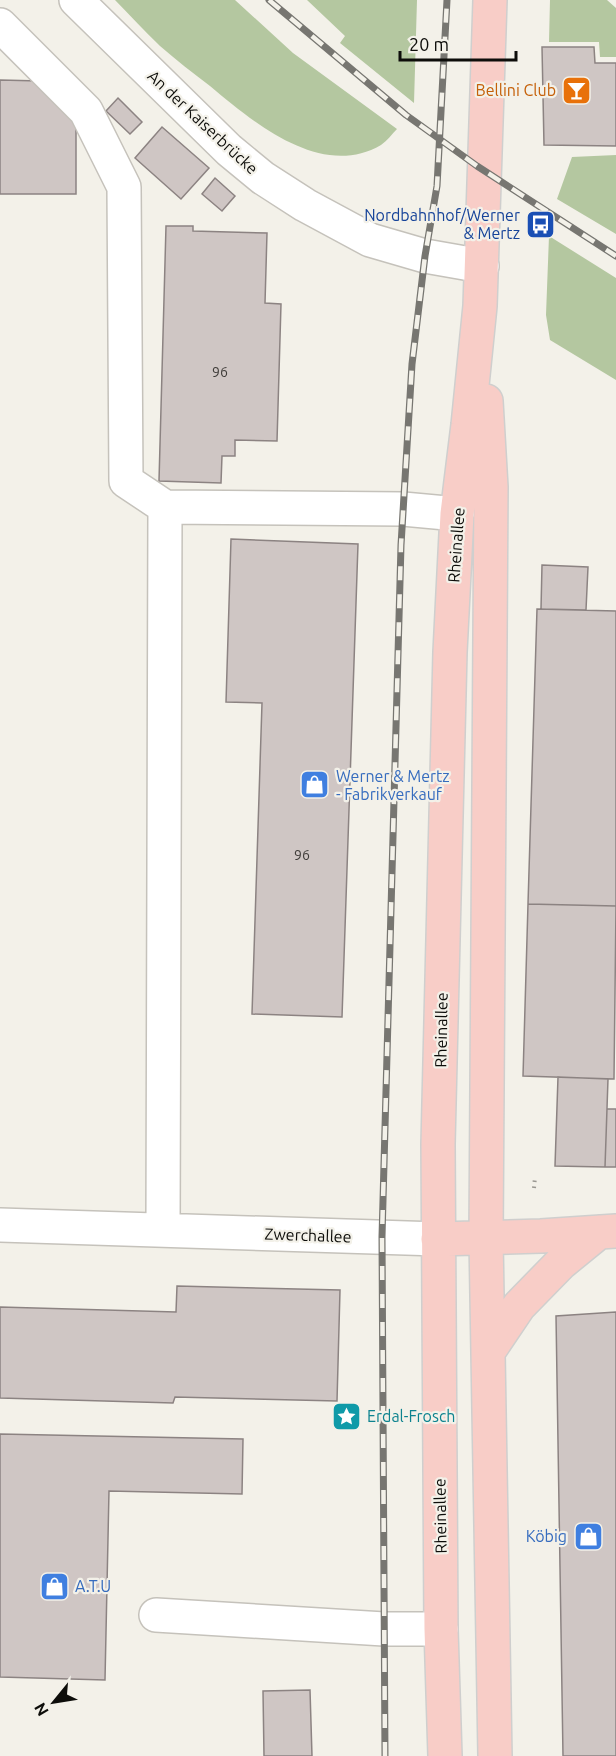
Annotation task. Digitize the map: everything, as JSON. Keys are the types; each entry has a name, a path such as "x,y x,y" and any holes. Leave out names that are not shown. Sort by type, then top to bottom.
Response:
{"main road":[{"name":"Rheinallee","path":"445,1756 441,1629 438,1113 450,652 457,514 480,306 490,0"},
{"name":"Rheinallee","path":"480,306 491,487 486,1238 495,1756"},
{"name":"Zwerchallee","path":"438,1239 608,1231"},
{"path":"488,1352 519,1306 561,1263 608,1231"}],"street":[{"name":"An der Kaiserbrücke","path":"76,0 229,150 263,178 305,205 370,240 424,256 482,266"},
{"path":"0,25 86,111 124,188 126,481 165,507 391,509 457,514"},
{"path":"163,1230 165,507"},
{"name":"Zwerchallee","path":"0,1225 438,1239"},
{"path":"156,1615 384,1629 441,1629"}],"path":[{"path":"534,1188 535,1177"}],"green space":[{"path":"115,0 235,0 293,53 397,129 381,145 358,154 335,156 312,151 289,142 246,115 172,56"},
{"path":"307,0 417,0 414,103 340,43 345,36"},
{"path":"550,0 607,0 616,8 616,57 600,57 599,42 549,42"},
{"path":"616,155 616,234 557,199 572,157"},
{"path":"549,236 616,278 616,380 550,340 546,315"}],"building":[{"path":"542,47 594,47 595,63 616,63 616,146 544,145"},
{"path":"0,80 40,81 76,114 76,194 0,194"},
{"path":"118,98 142,122 130,134 106,111"},
{"path":"162,127 209,168 181,199 135,158"},
{"path":"215,178 235,196 222,211 202,194"},
{"path":"166,226 193,226 193,231 267,233 265,303 281,304 277,441 235,440 235,456 222,456 221,483 159,481"},
{"path":"231,539 358,544 342,1017 252,1014 262,703 226,702"},
{"path":"542,565 588,567 586,610 541,609"},
{"path":"537,609 616,611 616,906 528,904"},
{"path":"528,904 616,906 614,1079 523,1076"},
{"path":"558,1077 608,1079 605,1167 555,1166"},
{"path":"607,1109 616,1109 616,1167 605,1167"},
{"path":"177,1286 340,1290 337,1401 175,1397 173,1403 0,1398 0,1307 176,1312"},
{"name":"Köbig","path":"616,1312 616,1756 563,1756 556,1316"},
{"path":"337,1406 355,1406 355,1426 336,1426"},
{"name":"A.T.U","path":"0,1434 243,1439 242,1494 109,1491 105,1680 0,1677"},
{"path":"310,1690 312,1756 264,1756 263,1691"}],"railway":[{"path":"269,0 406,115 477,166 616,256"},
{"path":"385,1756 382,1237 401,545 412,364 425,256 437,186 447,0"}],"place":[{"name":"Bellini Club","path":"577,90"},
{"name":"Nordbahnhof/Werner & Mertz","path":"541,224"},
{"name":"Werner & Mertz - Fabrikverkauf","path":"315,785"},
{"name":"Erdal-Frosch","path":"346,1416"},
{"name":"Köbig","path":"588,1536"},
{"name":"A.T.U","path":"54,1586"}]}
